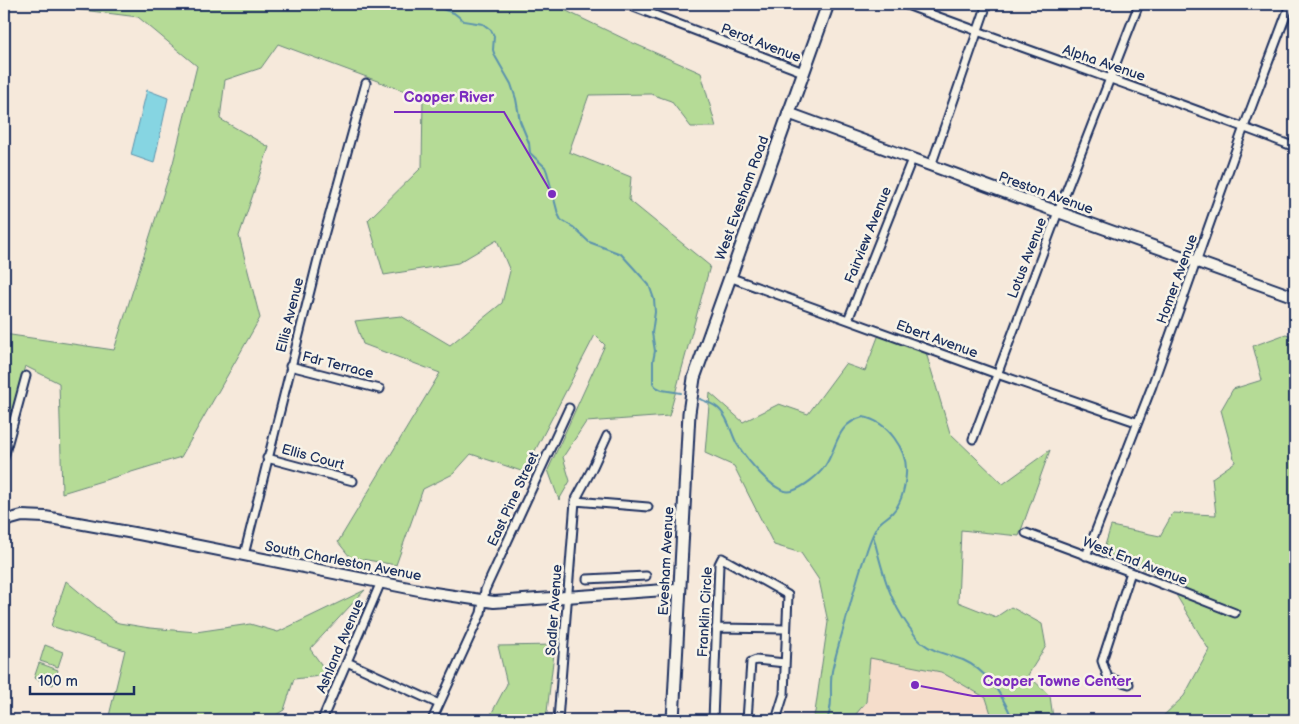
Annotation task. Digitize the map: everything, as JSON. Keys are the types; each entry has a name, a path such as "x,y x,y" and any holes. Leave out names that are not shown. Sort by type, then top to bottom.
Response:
{"main road":[{"name":"West Evesham Road","path":"690,404 694,378 828,4"},
{"name":"Evesham Avenue","path":"673,720 690,404"}],"street":[{"name":"Perot Avenue","path":"626,4 803,72"},
{"name":"Alpha Avenue","path":"904,4 1295,147"},
{"path":"931,166 987,4"},
{"name":"Lotus Avenue","path":"973,439 1058,212 1139,4"},
{"name":"Homer Avenue","path":"1086,556 1136,422 1152,386 1244,127 1288,10"},
{"name":"Ellis Avenue","path":"244,555 290,366 366,83"},
{"name":"Preston Avenue","path":"788,113 1295,297"},
{"name":"Fairview Avenue","path":"848,320 912,159"},
{"name":"Ebert Avenue","path":"729,277 1136,422"},
{"name":"Fdr Terrace","path":"290,366 380,389"},
{"path":"4,457 26,376"},
{"name":"East Pine Street","path":"432,720 480,613 485,590 569,408"},
{"path":"607,436 575,501 648,507"},
{"name":"Ellis Court","path":"268,458 353,480"},
{"name":"Sadler Avenue","path":"558,720 575,501"},
{"name":"South Charleston Avenue","path":"4,521 22,516 45,517 483,601 494,602 679,589"},
{"name":"West End Avenue","path":"1026,533 1235,613"},
{"name":"Franklin Circle","path":"713,720 719,564 722,558 788,596 784,694 776,720"},
{"path":"1129,684 1108,678 1102,661 1131,572"},
{"path":"587,578 646,576"},
{"path":"618,577 619,593"},
{"name":"Ashland Avenue","path":"322,720 381,582"},
{"path":"716,628 786,629"},
{"path":"747,720 751,662 756,660 785,663"},
{"path":"347,662 440,704"}],"shaded area":[{"path":"869,657 941,672 986,698 993,720 851,720 866,702"}],"green space":[{"path":"35,4 552,4 701,73 716,127 691,127 671,101 651,94 589,95 569,152 631,177 629,200 710,266 669,416 586,422 563,457 570,481 559,500 548,470 605,345 595,335 524,472 471,454 453,474 423,489 396,565 350,557 338,542 440,373 363,344 355,321 401,316 450,345 502,303 510,271 497,240 458,263 384,275 368,220 422,167 423,98 278,44 261,68 225,80 220,119 269,147 239,236 260,318 181,457 62,493 59,383 25,366 6,433 4,433 4,334 114,350 173,163 197,66 138,17"},
{"path":"881,329 924,346 950,433 1003,484 1050,450 1019,536 961,530 958,602 996,617 1011,607 1042,624 1046,646 1028,675 1050,696 1053,718 1058,720 993,720 986,698 941,672 870,658 866,702 851,720 812,720 815,712 828,622 819,580 801,553 774,545 734,466 705,453 710,393 743,422 779,404 808,414 845,364 865,371"},
{"path":"1286,334 1295,337 1295,720 1159,720 1184,696 1209,650 1166,578 1103,552 1111,526 1160,536 1173,513 1216,515 1212,478 1235,462 1221,410 1233,389 1262,380 1253,346"},
{"path":"66,581 114,621 119,623 196,632 250,624 278,632 365,590 310,649 329,675 294,679 284,710 268,720 108,720 125,650 51,626"},
{"path":"45,645 63,652 58,667 40,661"},
{"path":"555,645 546,720 488,720 507,684 498,646"},
{"path":"39,663 58,670 53,685 34,678"}],"water":[{"path":"147,90 168,98 154,163 131,155"}],"waterway":[{"path":"433,4 454,13 464,21 483,24 491,30 494,36 493,50 511,84 520,121 529,143 530,153 545,167 561,220 573,227 589,242 621,254 649,285 654,299 655,312 652,333 655,351 653,383 662,390 681,393"},
{"path":"700,399 720,410 728,422 737,444 747,458 769,482 785,491 792,491 801,487 819,473 825,466 843,430 854,420 863,417 880,424 888,430 900,446 904,456 906,474 901,500 874,532 856,584 832,671 831,702 827,720"},
{"path":"873,535 891,594 902,616 916,637 931,648 963,660 980,671 994,685 1013,720"}],"place":[{"name":"Cooper River","path":"552,194"},
{"name":"Cooper Towne Center","path":"915,685"}]}
